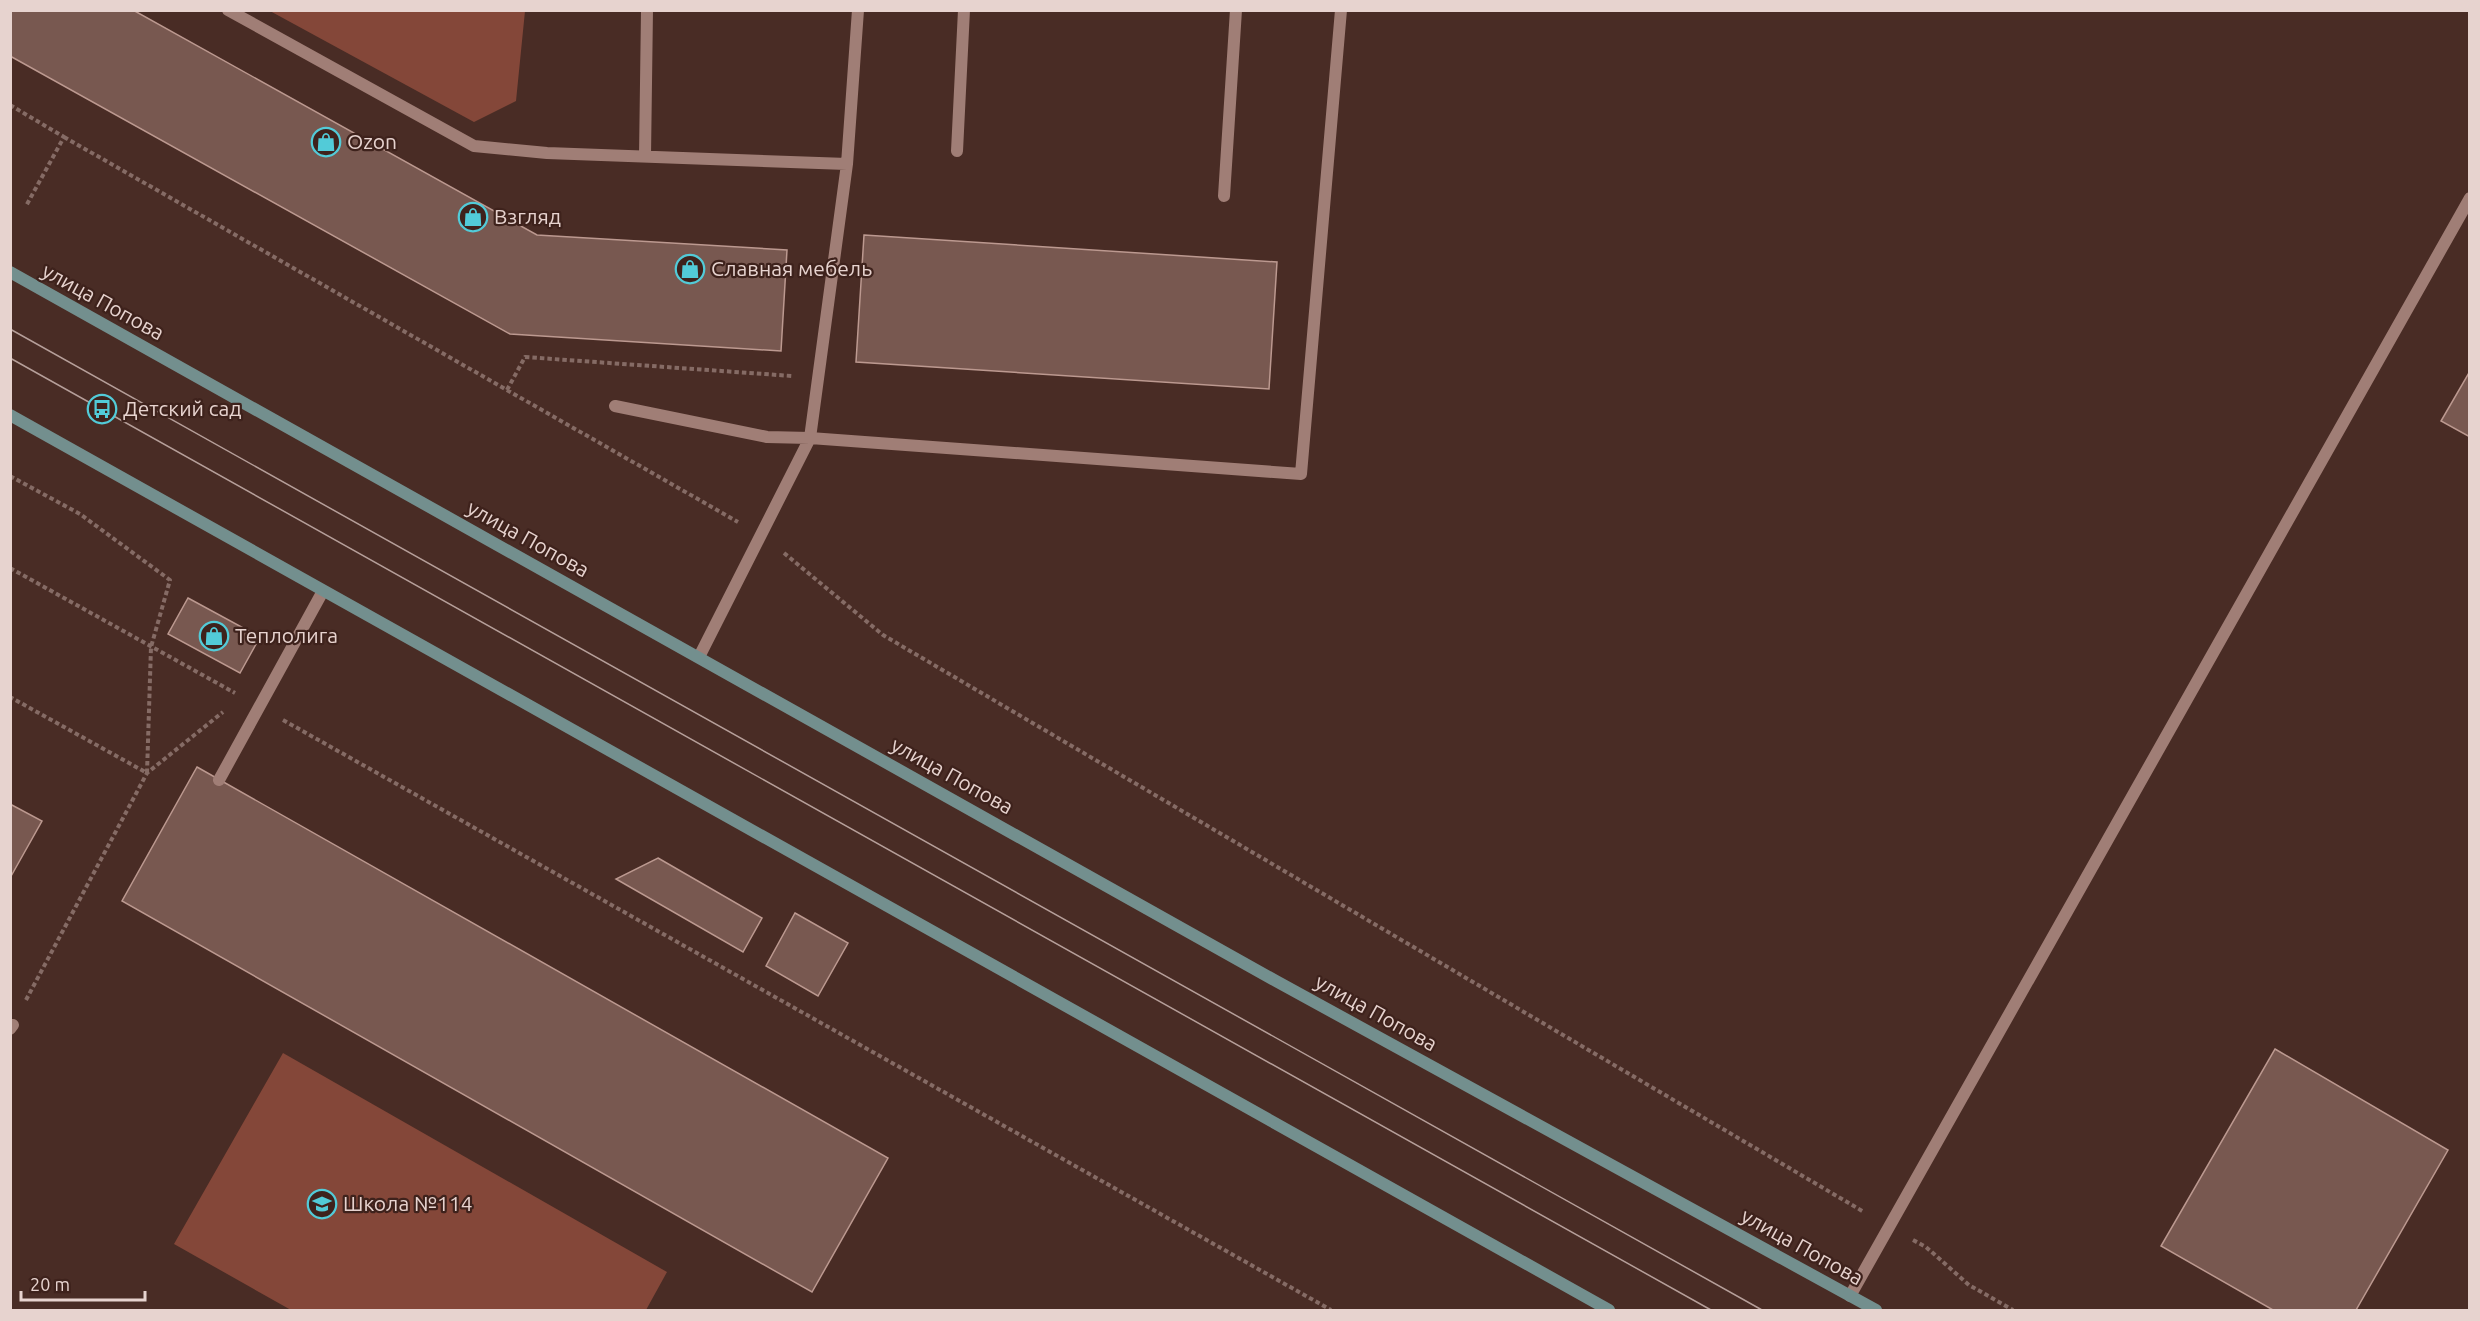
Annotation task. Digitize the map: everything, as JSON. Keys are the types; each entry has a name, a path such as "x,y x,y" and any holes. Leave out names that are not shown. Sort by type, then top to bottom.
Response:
{"main road":[{"name":"улица Попова","path":"10,272 1266,975 1876,1311"},
{"path":"10,415 1609,1311"}],"lane":[{"path":"228,10 474,146 547,153 847,164"},
{"path":"645,156 646,10"},
{"path":"699,657 810,438 847,164 858,10"},
{"path":"957,151 964,10"},
{"path":"1224,196 1236,10"},
{"path":"615,406 767,437 810,438 1301,474 1341,10"},
{"path":"1850,1296 2469,198"},
{"path":"219,780 323,591"}],"path":[{"path":"10,105 761,535 883,635 1926,1247 1969,1286 2013,1311"},
{"path":"26,206 64,137"},
{"path":"507,390 525,357 818,378"},
{"path":"10,476 80,514 170,580 151,647 147,773"},
{"path":"10,568 1331,1311"},
{"path":"10,697 147,773"},
{"path":"12,1027 147,773 242,697"}],"shaded area":[{"path":"270,11 525,11 516,101 474,122"},
{"path":"283,1053 667,1272 646,1310 291,1310 174,1244"}],"building":[{"path":"10,10 133,10 537,235 787,250 781,351 510,334 10,56"},
{"path":"864,235 1277,262 1269,389 856,362"},
{"path":"2470,371 2470,437 2441,421"},
{"name":"Теплолига","path":"188,598 260,637 240,673 168,634"},
{"path":"197,767 888,1158 812,1292 122,901"},
{"path":"10,804 42,821 10,878"},
{"path":"658,858 762,918 743,952 616,879"},
{"path":"795,913 848,943 818,996 766,966"},
{"path":"2275,1049 2448,1150 2356,1310 2273,1310 2161,1246"}],"tram line":[{"path":"10,329 1762,1310"},
{"path":"10,358 1711,1310"}],"place":[{"name":"Ozon","path":"326,142"},
{"name":"Взгляд","path":"473,217"},
{"name":"Славная мебель","path":"690,269"},
{"name":"Детский сад","path":"102,409"},
{"name":"Теплолига","path":"214,636"},
{"name":"Школа №114","path":"322,1204"}]}
